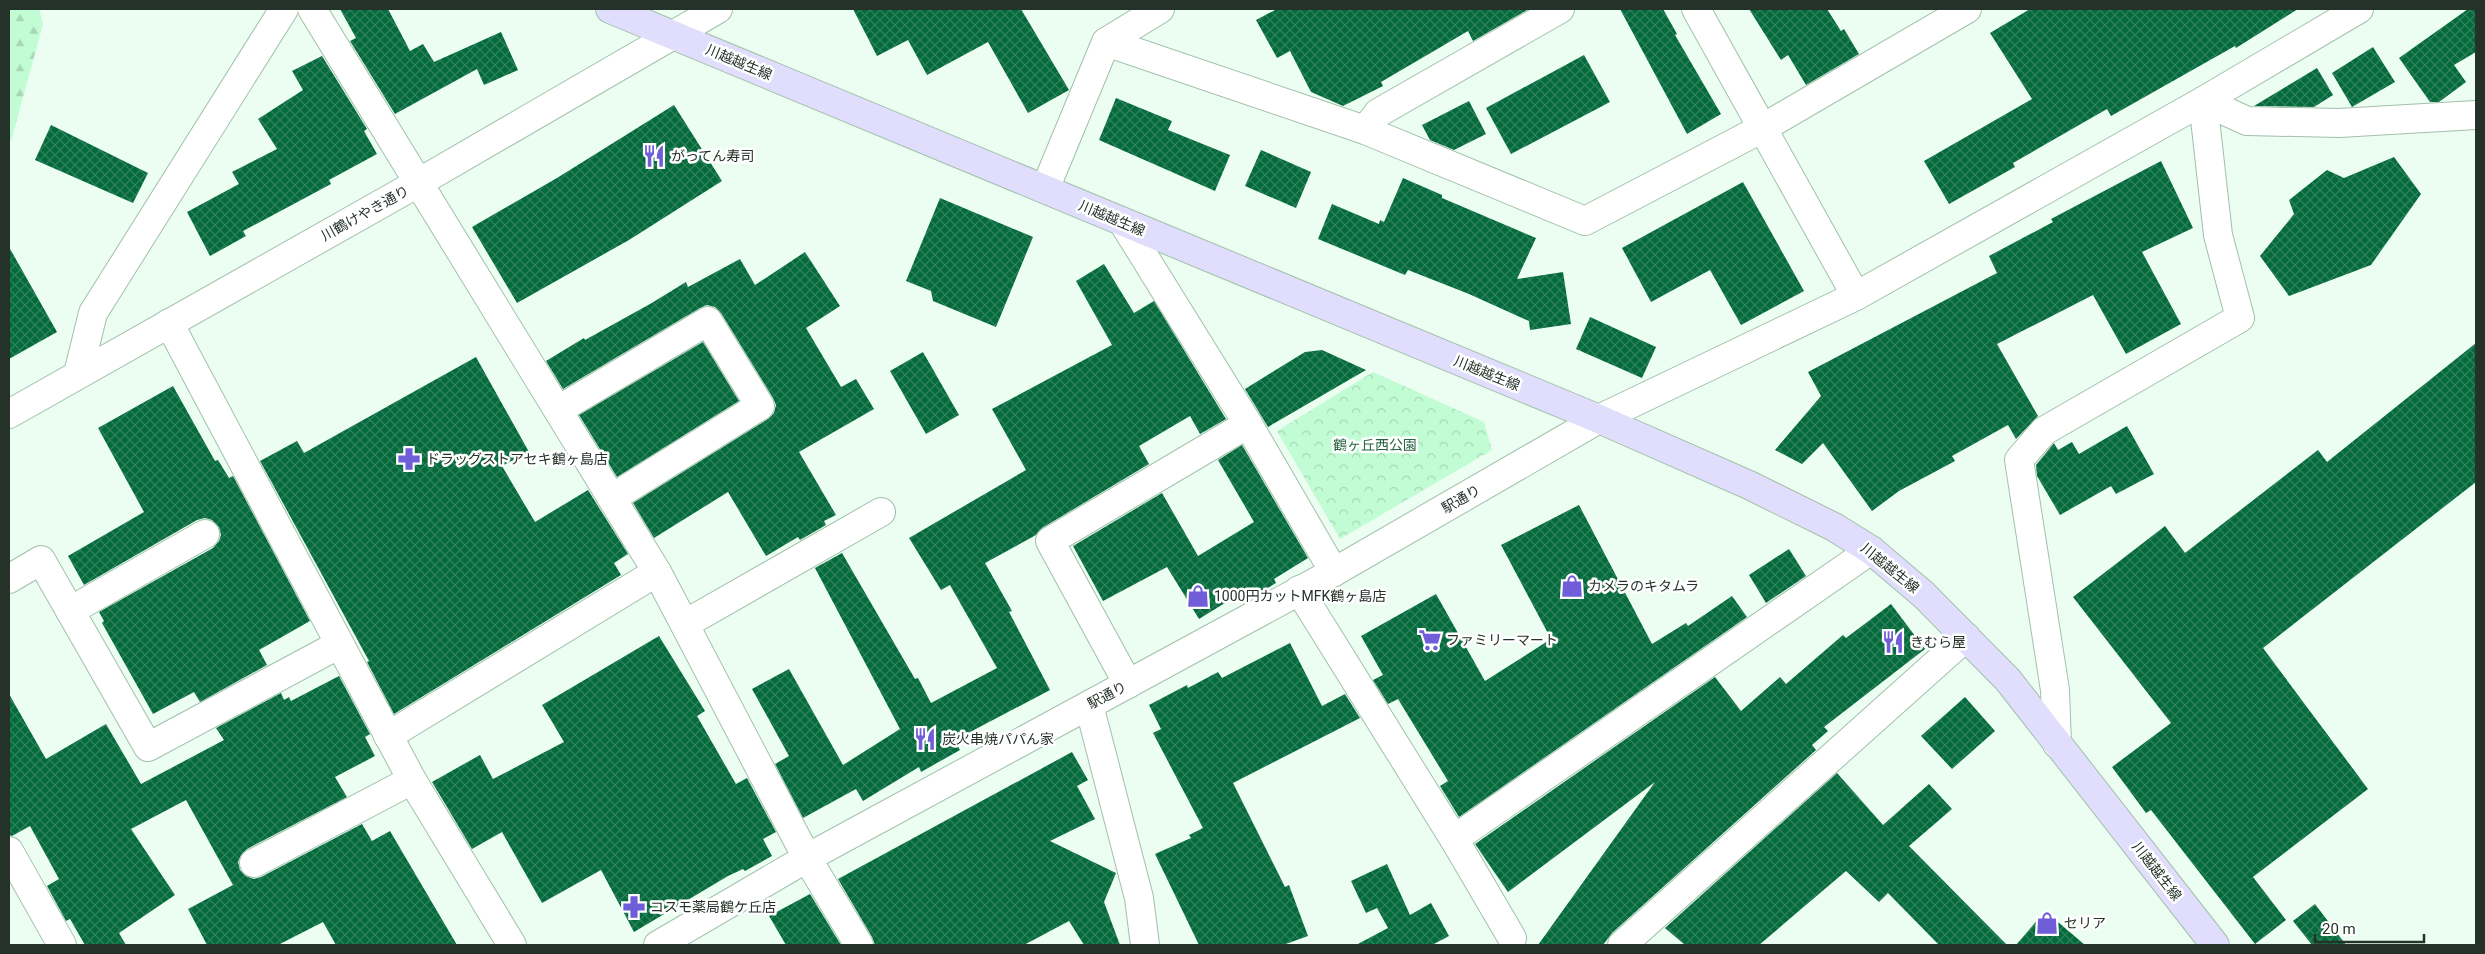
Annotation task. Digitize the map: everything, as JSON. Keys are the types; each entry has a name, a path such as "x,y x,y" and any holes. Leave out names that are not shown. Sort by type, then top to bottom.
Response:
{"main road":[{"name":"川越越生線","path":"610,9 1599,420 1749,485 1834,527 1871,550 1924,595 2008,680 2215,945"}],"street":[{"path":"78,374 93,313 284,9"},
{"path":"312,9 657,572 807,858 859,945"},
{"name":"川鶴けやき通り","path":"9,414 418,183 718,9"},
{"path":"1045,189 1106,42 1160,9"},
{"path":"1365,130 1378,113 1560,9"},
{"path":"1696,9 1761,129 1856,296"},
{"path":"1106,42 1365,130 1585,221 1761,129 1967,9"},
{"name":"駅通り","path":"658,945 807,858 1334,572 1599,420 1856,296 2203,101 2359,9"},
{"path":"2203,101 2247,121 2339,123 2476,115"},
{"path":"2057,744 2055,690 2019,460 2044,431 2240,318 2218,234 2203,101"},
{"path":"1124,224 1248,424 1334,572"},
{"path":"558,410 708,321 760,406 612,498"},
{"path":"169,323 338,645 412,780 512,945"},
{"path":"1128,684 1050,541 1248,424"},
{"path":"685,624 882,512"},
{"path":"70,611 205,534"},
{"path":"1454,839 1871,550"},
{"path":"9,579 41,560 148,747 338,645"},
{"path":"388,736 657,572"},
{"path":"1299,590 1454,839 1512,938"},
{"path":"1622,945 1966,637"},
{"path":"1088,705 1139,898 1145,945"},
{"path":"254,863 412,780"},
{"path":"9,851 62,945"}],"green space":[{"path":"9,9 39,9 43,24 11,141 9,140"},
{"name":"鶴ヶ丘西公園","path":"1373,372 1484,422 1492,450 1340,539 1277,431"}],"building":[{"path":"340,9 388,9 410,51 423,44 434,62 501,32 518,70 484,85 477,69 395,114 350,41 356,38"},
{"path":"853,9 1021,9 1069,90 1028,113 988,42 927,75 908,40 877,56"},
{"path":"1277,9 1529,9 1473,41 1468,31 1381,82 1383,86 1343,106 1311,92 1290,51 1277,58 1256,20"},
{"path":"1620,9 1663,9 1677,34 1675,35 1721,114 1687,134"},
{"path":"1749,9 1827,9 1841,31 1844,29 1859,54 1806,85 1788,55 1781,60"},
{"path":"2030,9 2298,9 2236,48 2235,46 2111,116 2107,109 2013,163 2015,167 1949,204 1924,161 2032,99 1990,33"},
{"path":"2468,9 2476,9 2476,52 2454,65 2466,82 2439,102 2430,102 2399,58"},
{"path":"2373,47 2395,82 2352,107 2332,73"},
{"path":"1584,55 1610,102 1511,154 1486,108"},
{"path":"322,56 367,129 364,131 377,154 329,180 331,184 243,231 246,236 210,256 187,212 239,184 232,172 277,149 258,119 303,90 292,71"},
{"path":"2317,68 2333,95 2314,107 2254,106"},
{"path":"1116,98 1172,121 1168,130 1230,155 1215,191 1099,140"},
{"path":"1469,101 1486,134 1454,150 1430,140 1422,125"},
{"path":"674,105 722,181 629,240 517,303 472,227 557,178"},
{"path":"51,125 148,173 133,203 35,160"},
{"path":"1261,150 1311,172 1296,208 1245,186"},
{"path":"2394,157 2421,194 2371,265 2289,296 2260,256 2294,214 2289,200 2327,170 2344,178"},
{"path":"2161,161 2193,228 2142,252 2181,324 2126,354 2093,295 1997,344 2038,416 2016,439 2008,425 1952,456 1955,461 1899,491 1872,511 1823,443 1802,464 1775,450 1821,396 1808,372 1997,273 1989,256 2053,222 2051,219"},
{"path":"1403,178 1442,195 1442,198 1536,238 1517,279 1563,272 1571,324 1530,330 1529,321 1469,294 1408,270 1405,275 1318,239 1332,204 1379,224 1380,220 1384,222"},
{"path":"1743,182 1804,291 1741,325 1710,270 1651,302 1622,248"},
{"path":"940,198 1033,237 996,327 933,301 931,291 906,281"},
{"path":"9,247 57,332 9,359"},
{"path":"805,252 840,306 806,328 841,387 856,379 874,409 799,452 836,515 824,521 826,525 800,540 798,537 766,556 728,492 654,538 633,503 768,419 774,413 776,405 773,398 721,313 715,307 707,305 563,389 546,361 686,282 688,287 740,259 755,285"},
{"path":"1104,264 1134,313 1154,301 1226,419 1200,434 1190,416 1139,446 1149,464 1042,528 1036,535 985,563 1012,611 1009,612 1050,690 955,740 960,750 921,772 919,767 863,801 856,789 803,818 775,764 789,756 752,689 789,669 843,765 900,729 815,568 842,553 915,679 918,678 931,703 997,668 950,585 941,590 909,538 1026,470 992,409 1112,345 1076,281"},
{"path":"1590,317 1656,347 1642,378 1576,349"},
{"path":"703,342 739,401 617,477 579,415"},
{"path":"2476,343 2476,482 2263,648 2368,789 2253,877 2286,920 2255,944 2151,810 2146,813 2112,767 2171,723 2073,597 2165,526 2185,553 2318,450 2327,462"},
{"path":"1322,350 1366,370 1268,427 1245,389 1305,352"},
{"path":"923,352 959,415 926,434 890,371"},
{"path":"476,357 529,452 502,466 535,522 588,490 628,554 614,563 621,575 394,714 367,662 369,661 260,461 297,441 304,453"},
{"path":"173,386 215,461 218,460 229,478 233,476 310,621 259,650 267,665 200,702 194,692 153,714 102,623 104,621 99,612 213,548 221,535 219,527 212,520 205,518 197,520 84,585 68,556 144,512 98,428"},
{"path":"2127,426 2154,474 2116,494 2111,486 2060,515 2037,476 2036,465 2054,443 2058,450 2072,442 2079,454"},
{"path":"1242,445 1308,558 1274,579 1276,583 1246,601 1241,593 1199,619 1167,567 1103,601 1073,546 1162,493 1198,556 1254,522 1218,460"},
{"path":"1579,505 1652,644 1686,623 1688,626 1732,596 1747,617 1459,817 1440,786 1448,781 1398,699 1388,704 1373,680 1383,675 1361,636 1436,594 1485,681 1551,639 1501,545"},
{"path":"1789,549 1806,576 1766,603 1749,575"},
{"path":"1891,604 1925,649 1824,727 1828,731 1812,745 1816,750 1612,933 1603,945 1538,945 1655,782 1508,892 1475,844 1715,677 1741,711 1780,677 1786,684 1843,635 1846,638"},
{"path":"659,636 705,711 697,716 736,784 747,778 776,832 763,839 772,856 745,871 743,869 728,876 634,932 601,870 542,903 502,832 472,849 432,782 480,755 493,779 564,742 542,705"},
{"path":"1290,643 1322,706 1345,694 1360,718 1233,783 1285,887 1289,885 1308,936 1283,945 1199,945 1155,854 1191,838 1189,835 1203,828 1153,733 1161,729 1149,705 1187,685 1188,688 1218,672 1222,678"},
{"path":"339,676 370,734 365,737 375,756 335,777 347,797 247,849 241,855 238,862 240,870 246,876 254,879 261,877 362,824 372,841 390,831 457,945 336,945 323,922 278,945 207,945 188,909 233,885 186,800 131,829 175,895 119,933 126,945 85,945 70,919 66,921 47,886 59,879 30,826 12,836 9,835 9,694 46,759 106,724 141,784 224,740 216,728 281,693 284,700 289,697 291,701"},
{"path":"1965,697 1995,731 1952,769 1921,736"},
{"path":"1072,752 1088,780 1077,786 1095,819 1050,841 1116,873 1104,902 1120,945 1084,945 1069,921 1024,945 875,945 838,879"},
{"path":"1837,773 1883,825 1929,784 1952,809 1909,846 2007,945 1939,945 1888,893 1879,902 1846,871 1759,945 1685,945 1665,928"},
{"path":"1387,864 1410,915 1431,903 1449,936 1432,945 1356,945 1388,928 1377,908 1366,913 1351,881"},
{"path":"810,894 841,945 786,945 769,916"},
{"path":"2315,904 2346,945 2312,945 2293,921"},
{"name":"セリア","path":"2045,911 2085,945 2016,945"}],"place":[{"name":"がってん寿司","path":"654,156"},
{"name":"ドラッグストアセキ鶴ヶ島店","path":"409,459"},
{"name":"カメラのキタムラ","path":"1572,586"},
{"name":"1000円カットMFK鶴ヶ島店","path":"1198,596"},
{"name":"ファミリーマート","path":"1430,640"},
{"name":"きむら屋","path":"1893,642"},
{"name":"炭火串焼パパん家","path":"925,739"},
{"name":"コスモ薬局鶴ケ丘店","path":"634,907"},
{"name":"セリア","path":"2047,923"}]}
